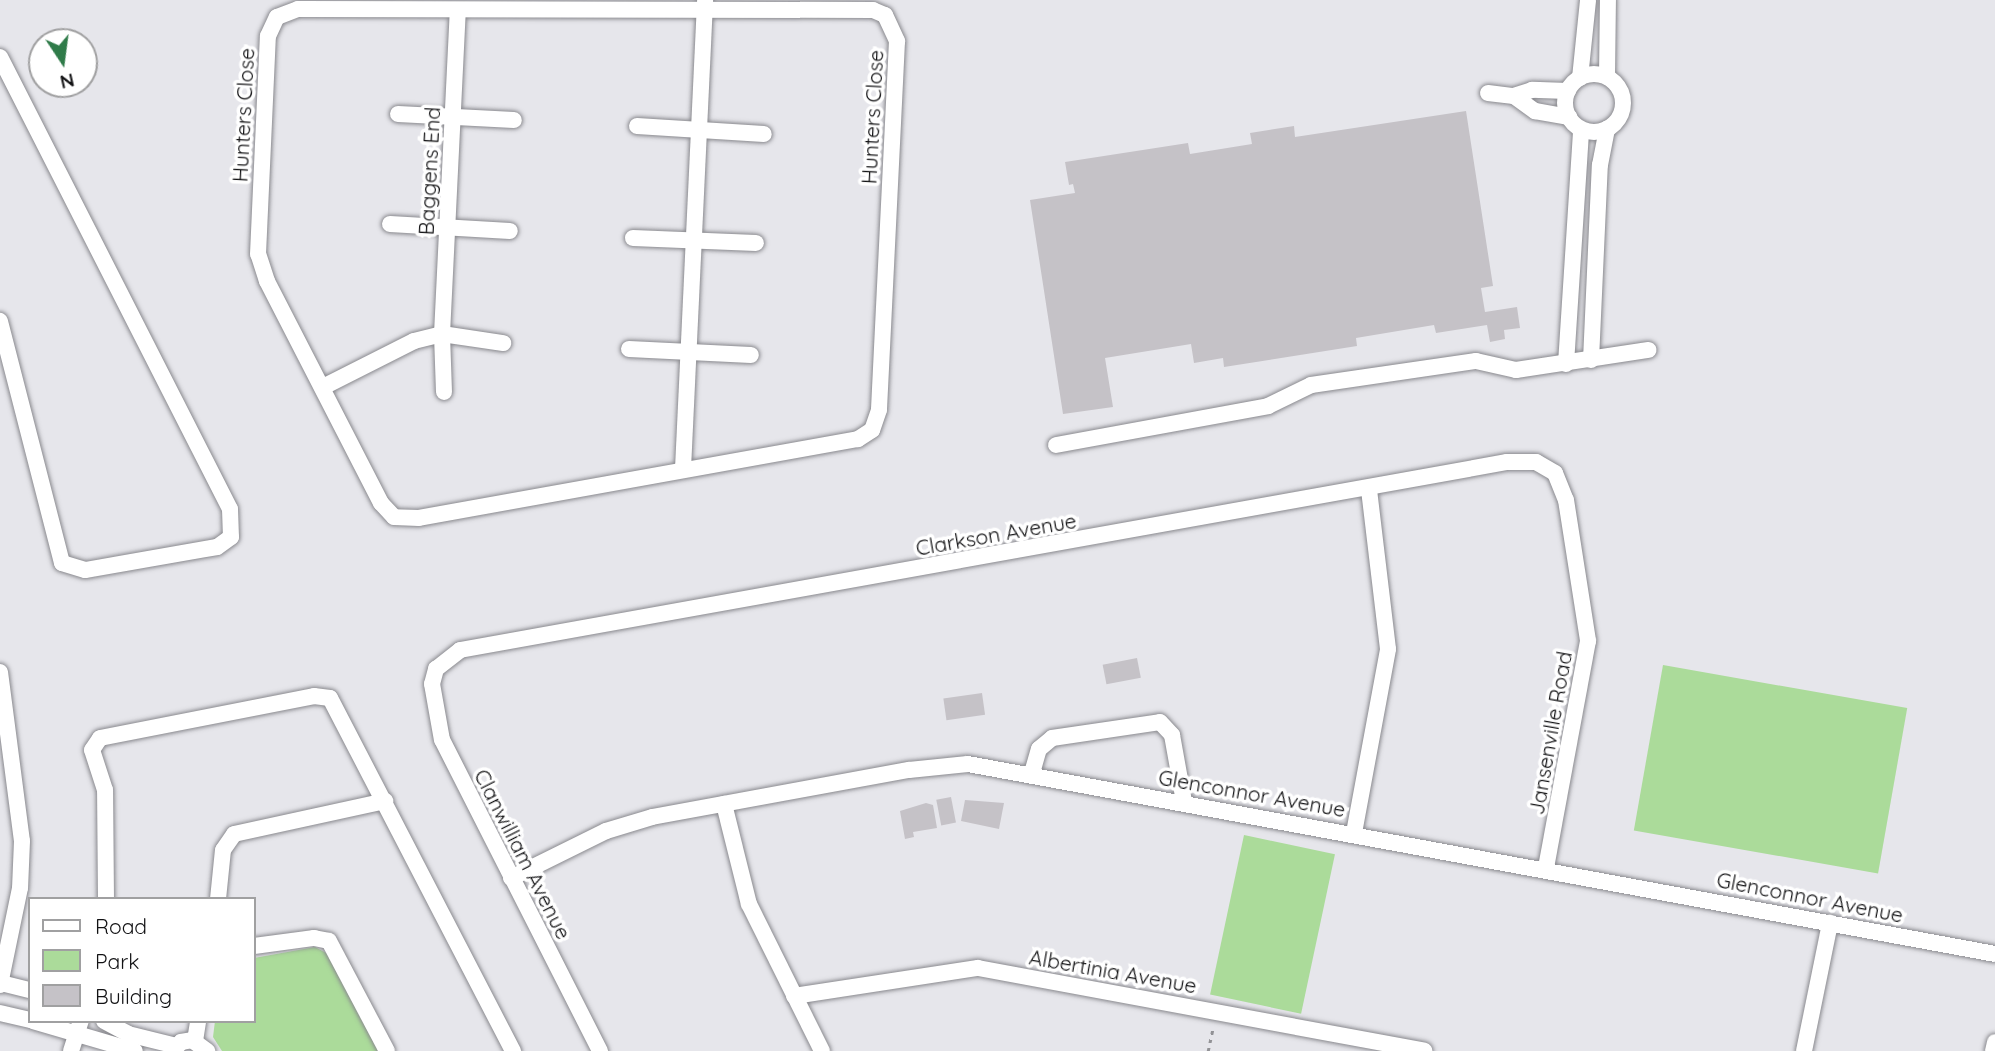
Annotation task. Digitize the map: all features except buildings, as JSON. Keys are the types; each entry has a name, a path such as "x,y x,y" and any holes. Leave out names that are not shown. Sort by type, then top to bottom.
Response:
{"street":[{"path":"1569,117 1568,91 1580,78 1588,0"},
{"path":"1591,360 1600,165 1607,129 1619,116 1623,99 1607,77 1608,0"},
{"path":"683,469 705,5"},
{"name":"Hunters Close","path":"705,5 873,10 891,21 896,55 878,410 872,430 858,439 403,519 394,517 381,503 267,281 258,254 271,26 277,17 298,9 458,10 705,5"},
{"name":"Baggens End","path":"444,392 442,334 458,10"},
{"path":"0,57 230,509 231,537 217,547 85,570 62,563 0,321"},
{"path":"1580,78 1607,77"},
{"path":"1488,93 1514,96 1532,90 1568,91"},
{"path":"1514,96 1535,111 1569,117 1581,129 1607,129"},
{"path":"398,114 514,120"},
{"path":"637,126 764,134"},
{"path":"1566,364 1581,129"},
{"path":"390,224 510,231"},
{"path":"633,238 756,243"},
{"path":"323,387 414,341 442,334 503,343"},
{"path":"629,349 751,355"},
{"path":"1056,445 1268,406 1311,384 1476,361 1516,370 1648,350"},
{"name":"Clarkson Avenue","path":"436,669 444,659 478,645 1369,490 1522,460 1547,467 1560,483"},
{"name":"Jansenville Road","path":"1546,867 1588,641 1560,483"},
{"path":"1354,833 1388,649 1369,490"},
{"name":"Clanwilliam Avenue","path":"436,669 433,699 442,740 600,1051"},
{"path":"0,672 22,841 20,888 0,984 28,990"},
{"path":"106,897 105,790 92,750 107,734 322,696 335,704 513,1051"},
{"path":"1032,773 1039,749 1052,738 1160,722 1172,735 1184,802"},
{"name":"Glenconnor Avenue","path":"511,878 606,831 652,817 940,765 1032,773 1546,867 1992,954"},
{"path":"218,897 223,850 234,834 385,801"},
{"path":"724,804 749,904 822,1051"},
{"path":"1804,1051 1830,923"},
{"path":"256,946 314,938 330,941 387,1051"},
{"name":"Albertinia Avenue","path":"794,996 978,968 1424,1051"},
{"path":"0,1013 28,1020"},
{"path":"47,1023 79,1027 135,1051"},
{"path":"108,1023 128,1034 175,1048 201,1046 198,1023"},
{"path":"71,1051 79,1027"},
{"path":"1993,1051 1995,1042"}],"path":[{"path":"1208,1051 1216,1011"}],"green space":[{"path":"1663,665 1907,708 1878,874 1634,830"},
{"path":"1244,835 1335,854 1301,1014 1210,994"},
{"path":"315,947 330,955 378,1051 222,1051 213,1037 215,1023 256,1023 256,958"}]}
